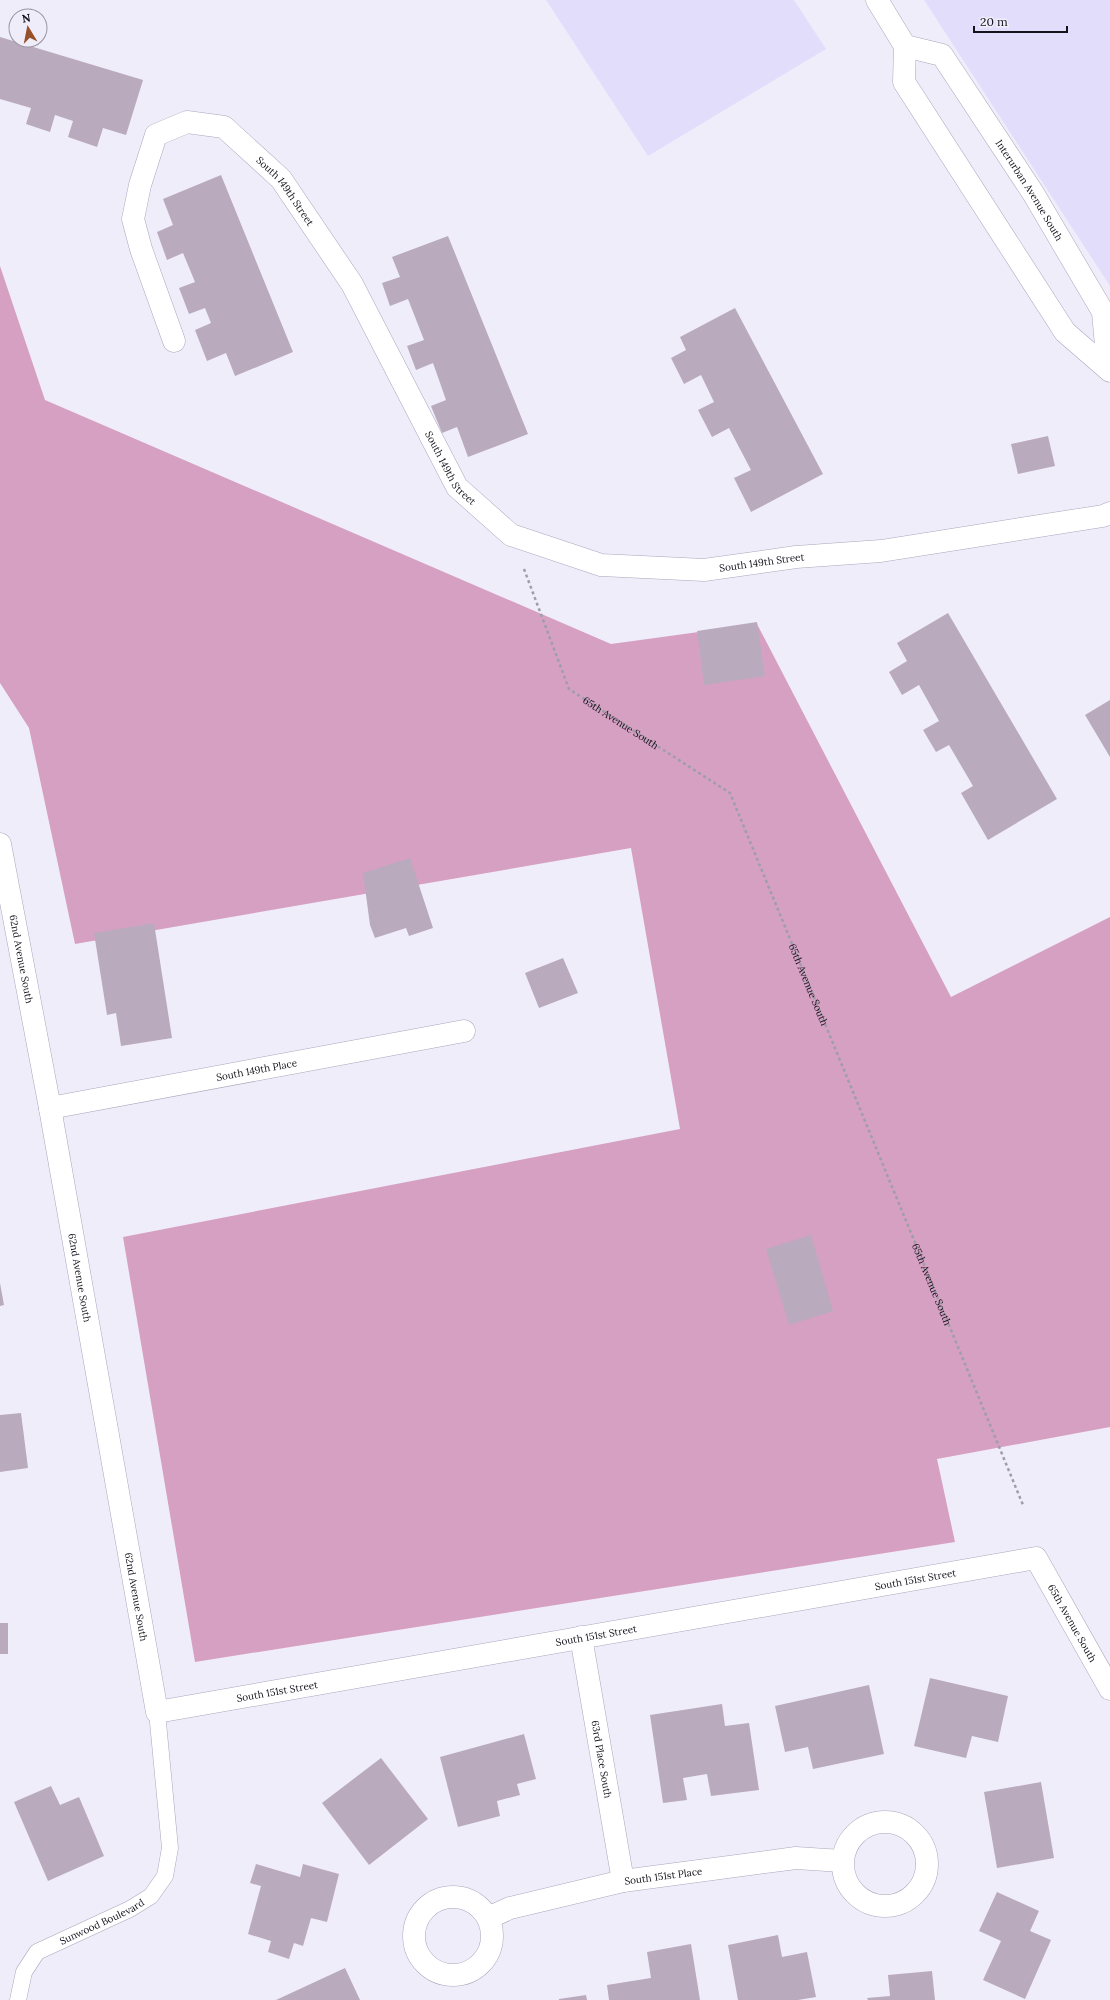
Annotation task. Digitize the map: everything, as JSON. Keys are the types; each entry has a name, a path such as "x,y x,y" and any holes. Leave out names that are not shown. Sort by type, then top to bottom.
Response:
{"street":[{"path":"877,0 905,46"},
{"name":"Interurban Avenue South","path":"905,46 942,55 1033,193 1103,312 1109,369 1065,332 904,82 905,46"},
{"name":"South 149th Street","path":"174,341 141,249 133,219 140,185 156,135 187,122 224,127 281,179 352,284 457,487 511,535 601,565 704,570 796,557 881,551 1103,516 1110,513"},
{"name":"62nd Avenue South","path":"0,844 50,1108 157,1712"},
{"name":"South 149th Place","path":"50,1108 464,1031"},
{"name":"South 151st Street","path":"157,1712 1036,1558"},
{"name":"65th Avenue South","path":"1036,1558 1110,1689"},
{"name":"63rd Place South","path":"582,1637 623,1881"},
{"name":"South 151st Place","path":"488,1918 510,1908 623,1881 796,1858 842,1861"}],"lane":[{"name":"Sunwood Boulevard","path":"18,2000 24,1972 37,1952 130,1909 151,1896 165,1876 170,1848 157,1712"}],"path":[{"name":"65th Avenue South","path":"511,535 569,689 730,793 1023,1505"}],"shaded area":[{"path":"546,0 794,0 826,49 648,156"},
{"path":"924,0 1110,0 1110,286"},
{"path":"0,266 45,400 611,644 757,624 951,997 1110,917 1110,1427 937,1459 955,1542 195,1662 123,1237 680,1129 631,848 75,944 29,728 0,683"}],"building":[{"path":"0,37 8,39 8,48 37,48 143,80 126,135 103,128 97,147 68,137 73,121 55,115 50,132 26,124 31,108 0,99"},
{"path":"221,175 293,352 235,376 226,353 207,361 195,330 211,323 205,308 189,314 179,288 195,282 183,253 167,260 157,232 173,225 163,199"},
{"path":"448,236 528,434 468,457 457,427 442,433 431,406 446,400 433,363 416,370 407,346 424,340 408,299 390,306 382,283 400,277 392,257"},
{"path":"735,308 823,474 751,512 734,478 751,470 729,428 712,437 698,410 714,402 701,375 684,384 671,358 686,350 680,337"},
{"path":"1048,436 1055,466 1018,474 1011,444"},
{"path":"948,613 1057,799 988,840 961,793 973,786 949,745 936,752 923,730 939,721 919,685 902,695 889,672 907,661 897,643"},
{"path":"757,622 765,676 704,685 697,631"},
{"path":"1110,700 1110,757 1085,715"},
{"path":"410,858 433,928 409,936 406,928 375,938 370,925 363,873"},
{"path":"154,923 172,1038 121,1046 116,1013 107,1015 94,933"},
{"path":"563,958 578,993 539,1008 525,973"},
{"path":"811,1235 833,1311 789,1325 766,1249"},
{"path":"0,1283 4,1305 0,1306"},
{"path":"21,1413 28,1468 0,1472 0,1415"},
{"path":"0,1623 8,1623 8,1654 0,1654"},
{"path":"930,1678 1008,1696 998,1742 972,1736 966,1758 914,1746"},
{"path":"869,1685 884,1754 813,1769 808,1747 785,1752 775,1706"},
{"path":"722,1704 725,1726 749,1723 759,1790 711,1796 707,1774 683,1778 687,1800 663,1803 650,1715"},
{"path":"524,1734 536,1779 517,1784 520,1795 497,1801 500,1816 458,1827 440,1757"},
{"path":"381,1758 428,1819 369,1865 322,1803"},
{"path":"1041,1782 1054,1858 997,1868 984,1792"},
{"path":"51,1786 60,1805 79,1797 104,1856 48,1881 14,1802"},
{"path":"256,1864 300,1877 303,1864 339,1874 327,1922 311,1918 303,1946 294,1943 289,1959 268,1952 271,1941 248,1934 261,1886 250,1883"},
{"path":"997,1892 1039,1911 1030,1931 1051,1940 1025,1999 983,1980 1001,1941 979,1931"},
{"path":"778,1935 782,1957 807,1952 816,1997 798,2000 738,2000 728,1945"},
{"path":"691,1944 700,2000 609,2000 607,1985 651,1978 647,1952"},
{"path":"345,1968 360,2000 276,2000"},
{"path":"932,1971 935,2000 868,2000 867,1998 890,1996 888,1975"},
{"path":"586,1995 587,2000 559,2000 559,1999"}]}
